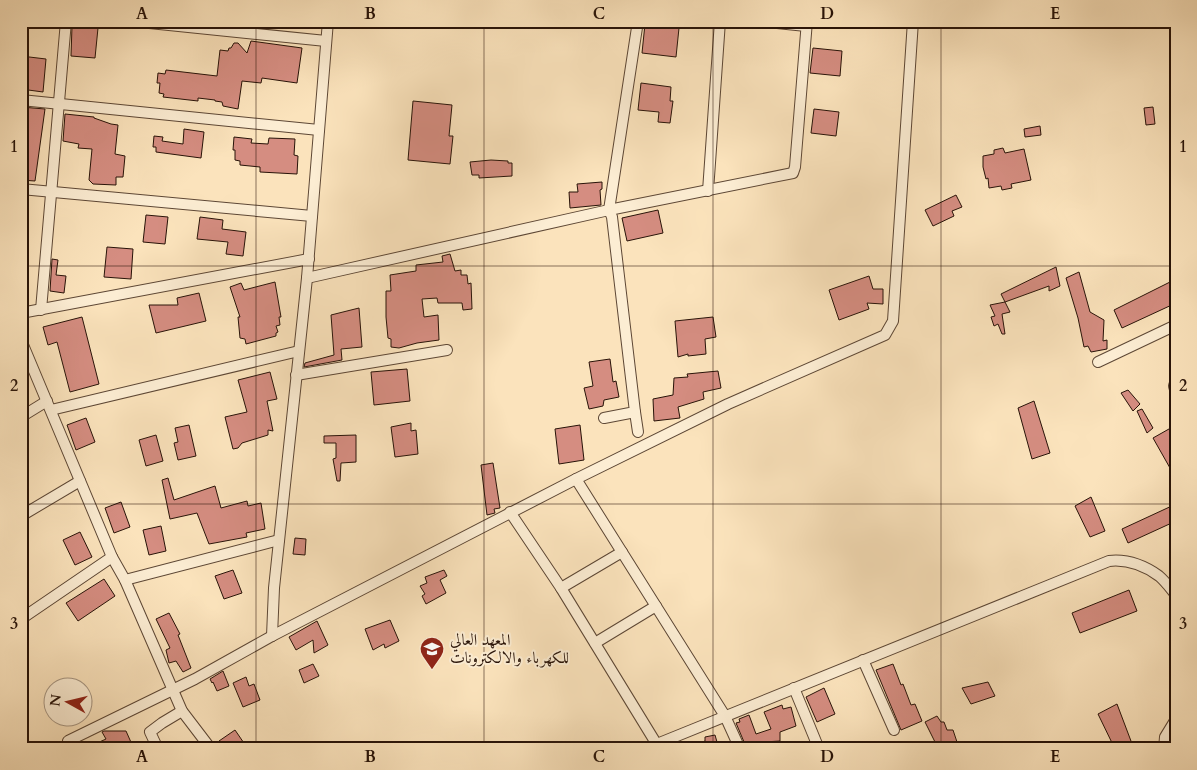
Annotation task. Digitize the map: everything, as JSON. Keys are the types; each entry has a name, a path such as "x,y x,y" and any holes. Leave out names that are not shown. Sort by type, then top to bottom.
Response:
{"street":[{"path":"41,310 66,21"},
{"path":"130,21 326,41"},
{"path":"272,636 274,588 309,259 328,21"},
{"path":"638,21 609,210 612,217 638,432"},
{"path":"708,191 720,21"},
{"path":"307,278 609,210 793,173 807,24 757,21"},
{"path":"72,749 68,741 195,679 272,636 510,512 728,404 885,335 893,320 913,21"},
{"path":"21,100 319,130"},
{"path":"21,190 312,216"},
{"path":"21,313 309,259"},
{"path":"1098,362 1176,325"},
{"path":"21,340 112,557 125,580 172,690 182,711 211,749"},
{"path":"296,375 447,350"},
{"path":"21,417 49,406 299,352"},
{"path":"1176,380 1174,386 1176,393"},
{"path":"604,418 635,412"},
{"path":"576,479 725,716 740,749"},
{"path":"21,516 80,481"},
{"path":"510,512 561,588 658,746 725,716 1109,561 1131,562 1160,577 1176,595"},
{"path":"125,580 279,540"},
{"path":"561,588 622,552"},
{"path":"21,619 112,557"},
{"path":"595,643 656,606"},
{"path":"863,660 894,730"},
{"path":"794,688 819,749"},
{"path":"158,749 150,732 182,711"},
{"path":"1164,749 1166,738 1176,720"}],"building":[{"path":"645,24 679,28 676,57 642,53"},
{"path":"72,26 98,28 95,58 71,56"},
{"path":"251,41 302,48 297,83 262,78 261,83 242,81 238,109 223,106 222,102 215,100 198,98 198,101 163,97 164,94 159,93 158,73 165,74 166,70 217,76 220,50 228,51 234,43 238,43 247,53"},
{"path":"813,48 842,51 840,76 810,73"},
{"path":"21,56 46,59 43,92 21,89"},
{"path":"641,83 671,87 670,101 673,101 670,123 658,122 659,112 638,110"},
{"path":"413,101 452,105 449,136 453,136 450,164 408,160"},
{"path":"21,107 45,109 35,181 21,180"},
{"path":"1153,107 1155,124 1146,125 1144,108"},
{"path":"814,109 839,112 836,136 811,133"},
{"path":"65,114 94,117 118,125 115,154 125,156 123,177 116,177 116,185 93,184 89,180 92,149 78,148 79,144 63,141"},
{"path":"1040,126 1041,135 1025,137 1024,129"},
{"path":"184,129 204,132 201,158 156,152 156,147 153,147 154,136 163,137 162,141 183,144"},
{"path":"234,137 252,139 251,143 268,144 269,138 295,139 294,155 298,156 297,174 260,172 260,167 240,165 240,161 235,160 235,150 233,150"},
{"path":"1003,148 1005,153 1024,149 1031,180 1011,184 1012,188 1002,190 1001,186 989,188 988,178 986,179 983,167 983,156 994,154 994,150"},
{"path":"491,160 512,163 512,176 479,178 479,175 472,175 470,162"},
{"path":"602,182 602,189 600,190 601,205 570,208 569,192 578,192 577,184"},
{"path":"956,195 962,207 952,211 954,216 933,226 925,210"},
{"path":"658,210 663,233 627,241 622,218"},
{"path":"146,215 168,217 165,244 143,242"},
{"path":"200,217 223,220 222,229 246,232 243,256 226,254 228,242 197,239"},
{"path":"107,247 133,249 131,279 104,277"},
{"path":"450,254 455,271 461,270 461,275 467,275 468,284 471,283 472,309 463,310 462,303 438,303 437,298 422,299 424,317 438,315 439,340 399,348 391,347 386,317 386,291 391,291 390,275 416,271 416,265 443,262 442,256"},
{"path":"52,259 58,260 56,275 66,276 64,293 50,291"},
{"path":"1056,267 1060,286 1049,291 1049,286 1005,302 1001,294"},
{"path":"1079,272 1090,312 1104,320 1103,341 1107,340 1107,349 1091,352 1088,346 1084,347 1078,318 1066,278"},
{"path":"869,276 873,289 883,289 883,304 867,303 869,309 839,320 829,290"},
{"path":"1176,279 1176,303 1122,328 1114,310"},
{"path":"275,282 281,317 279,317 280,325 276,326 278,332 276,336 246,344 245,339 240,338 238,317 240,317 230,287 241,283 244,290"},
{"path":"199,293 206,321 156,333 149,305 178,305 177,298"},
{"path":"1005,302 1010,312 1002,314 1005,334 1002,334 998,324 994,326 991,317 995,316 990,305"},
{"path":"359,308 362,347 341,349 342,360 304,367 305,363 334,355 331,315"},
{"path":"82,317 99,384 70,392 57,342 48,345 43,327"},
{"path":"713,317 716,337 705,339 706,354 688,356 688,354 678,357 675,321"},
{"path":"610,359 613,382 616,381 619,397 604,400 603,406 589,409 584,388 593,386 589,362"},
{"path":"407,369 410,401 374,405 371,372"},
{"path":"718,371 721,388 703,392 704,399 678,407 680,418 654,421 653,399 673,395 674,378 688,377 687,374"},
{"path":"270,372 277,399 267,401 273,431 268,430 268,435 242,443 238,448 233,449 225,417 247,412 238,380"},
{"path":"1128,390 1140,404 1133,411 1121,393"},
{"path":"1034,401 1050,453 1032,459 1018,408"},
{"path":"1142,409 1153,428 1147,433 1137,411"},
{"path":"86,418 95,442 76,450 67,425"},
{"path":"411,423 411,431 416,430 418,454 395,457 391,427"},
{"path":"189,425 196,456 178,460 174,443 178,442 175,428"},
{"path":"580,425 584,460 559,464 555,429"},
{"path":"1176,425 1176,465 1170,468 1153,438"},
{"path":"156,435 163,461 146,466 139,440"},
{"path":"356,435 356,462 341,463 340,481 337,481 333,459 336,458 336,443 324,443 324,436"},
{"path":"493,463 500,508 494,509 495,513 487,515 481,465"},
{"path":"168,478 174,500 215,486 221,508 247,501 248,506 261,503 265,529 246,533 247,537 209,544 197,513 170,519 162,480"},
{"path":"1091,497 1105,531 1090,537 1075,506"},
{"path":"121,502 130,527 114,533 105,508"},
{"path":"1176,504 1176,521 1128,543 1122,529"},
{"path":"161,526 166,551 149,555 143,530"},
{"path":"80,532 92,557 75,565 63,540"},
{"path":"295,538 306,539 305,555 293,554"},
{"path":"233,570 242,593 224,599 215,576"},
{"path":"444,570 447,576 440,580 446,593 426,604 422,596 425,594 420,586 427,583 425,577"},
{"path":"104,579 115,596 78,621 66,603"},
{"path":"1129,590 1137,611 1080,633 1072,613"},
{"path":"169,613 180,634 178,635 191,668 183,672 176,661 169,663 166,650 170,648 156,619"},
{"path":"390,620 399,641 385,648 384,644 373,650 365,629"},
{"path":"317,621 328,645 314,653 313,640 296,650 289,637"},
{"path":"313,664 319,676 304,683 299,670"},
{"path":"893,664 911,705 915,704 922,721 901,730 876,670"},
{"path":"223,671 229,686 217,691 210,679"},
{"path":"246,677 249,686 254,684 260,700 243,707 233,683"},
{"path":"988,682 995,696 971,704 962,688"},
{"path":"824,688 835,714 817,722 806,697"},
{"path":"1117,704 1134,749 1115,749 1098,714"},
{"path":"782,705 783,709 791,707 796,726 780,732 780,741 764,742 765,746 760,749 747,749 736,723 740,722 739,719 749,715 756,734 771,729 764,712"},
{"path":"937,716 941,722 944,722 947,730 953,730 957,742 938,748 925,722"},
{"path":"235,730 248,749 225,749 219,741"},
{"path":"126,731 134,749 84,749 106,739 102,732"},
{"path":"715,735 719,749 688,749 705,741 705,737"}],"place":[{"name":"المعهد العالي للكهرباء والالكترونات","path":"432,670"}]}
